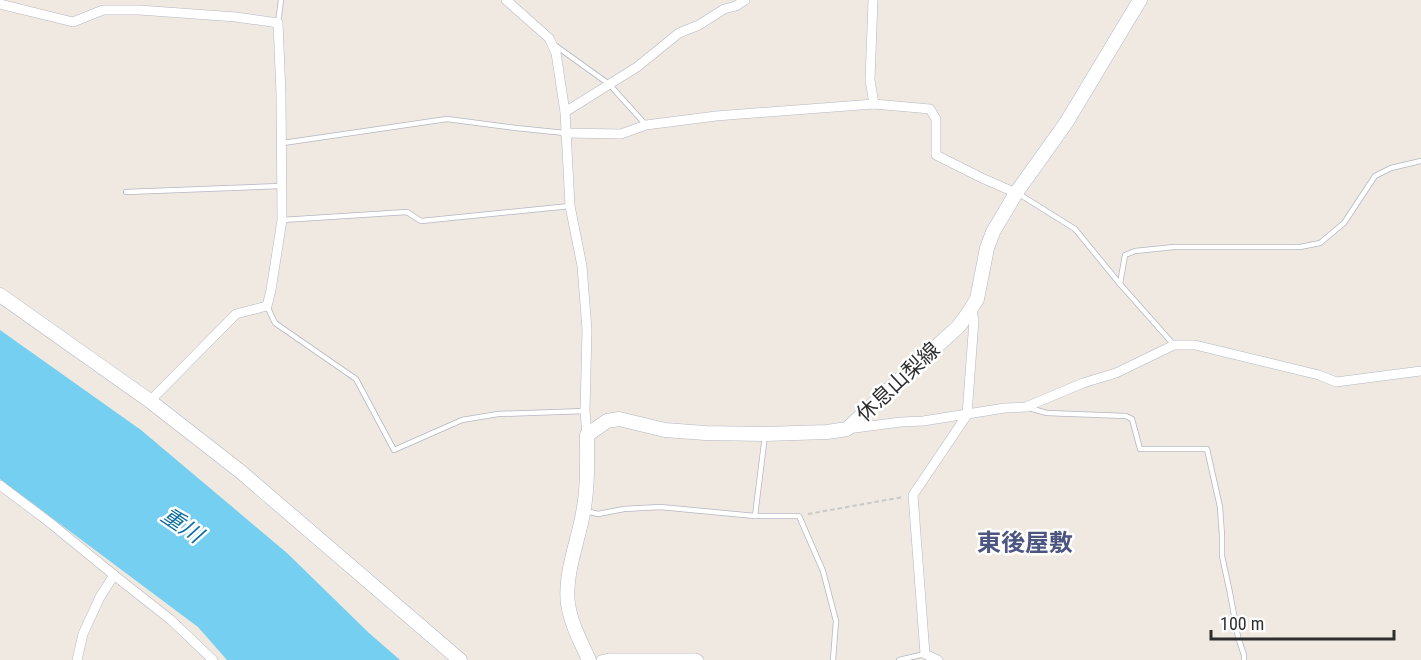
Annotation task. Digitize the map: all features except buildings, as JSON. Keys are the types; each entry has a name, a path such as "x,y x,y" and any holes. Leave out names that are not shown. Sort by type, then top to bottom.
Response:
{"main road":[{"name":"休息山梨線","path":"587,435 607,421 619,419 665,430 705,434 827,432 847,429 958,327 971,308 977,298 987,248 993,232 1016,193 1066,123 1140,0"},
{"path":"0,295 150,401 241,472 460,660"},
{"path":"587,435 584,511 568,582 568,603 573,625 589,660"}],"street":[{"path":"506,0 549,38 556,53 565,112 570,206 582,267 587,330 585,411 587,435"},
{"path":"565,112 637,67 679,33 745,0"},
{"path":"873,0 870,80 874,104"},
{"path":"0,4 73,22 103,10 139,10 236,17 278,23 282,220 267,306 236,314 150,401"},
{"path":"565,133 621,134 646,125 716,116 874,104 930,109 936,119 936,155 1016,193"},
{"path":"938,660 926,654 913,495 967,415 974,320 971,308"},
{"path":"847,429 1026,407 1083,383 1116,373 1173,345 1195,345 1319,375 1336,382 1421,371"},
{"path":"0,485 171,620 213,660"},
{"path":"77,660 83,634 100,597 114,575"},
{"path":"601,660 610,658 696,658 699,660"}],"lane":[{"path":"278,23 281,0"},
{"path":"551,43 609,84 646,125"},
{"path":"281,144 447,119 565,133"},
{"path":"1120,284 1125,255 1135,251 1174,247 1300,247 1320,243 1344,224 1375,176 1391,168 1421,161"},
{"path":"126,192 281,186"},
{"path":"1016,193 1075,229 1173,345"},
{"path":"282,220 407,212 421,220 570,206"},
{"path":"267,306 275,323 356,379 394,450 462,420 498,414 585,411"},
{"path":"1026,407 1047,413 1126,416 1132,419 1140,449 1207,449 1220,507 1222,556 1244,660"},
{"path":"755,516 765,434"},
{"path":"584,511 598,514 624,508 660,507 755,516 799,516 823,571 836,621 833,660"},
{"path":"898,660 926,654"}],"path":[{"path":"799,516 913,495"}],"water":[{"name":"重川","path":"0,330 141,430 287,553 400,660 227,660 198,627 0,479"}],"district":[{"name":"東後屋敷","path":"1025,543"}]}
